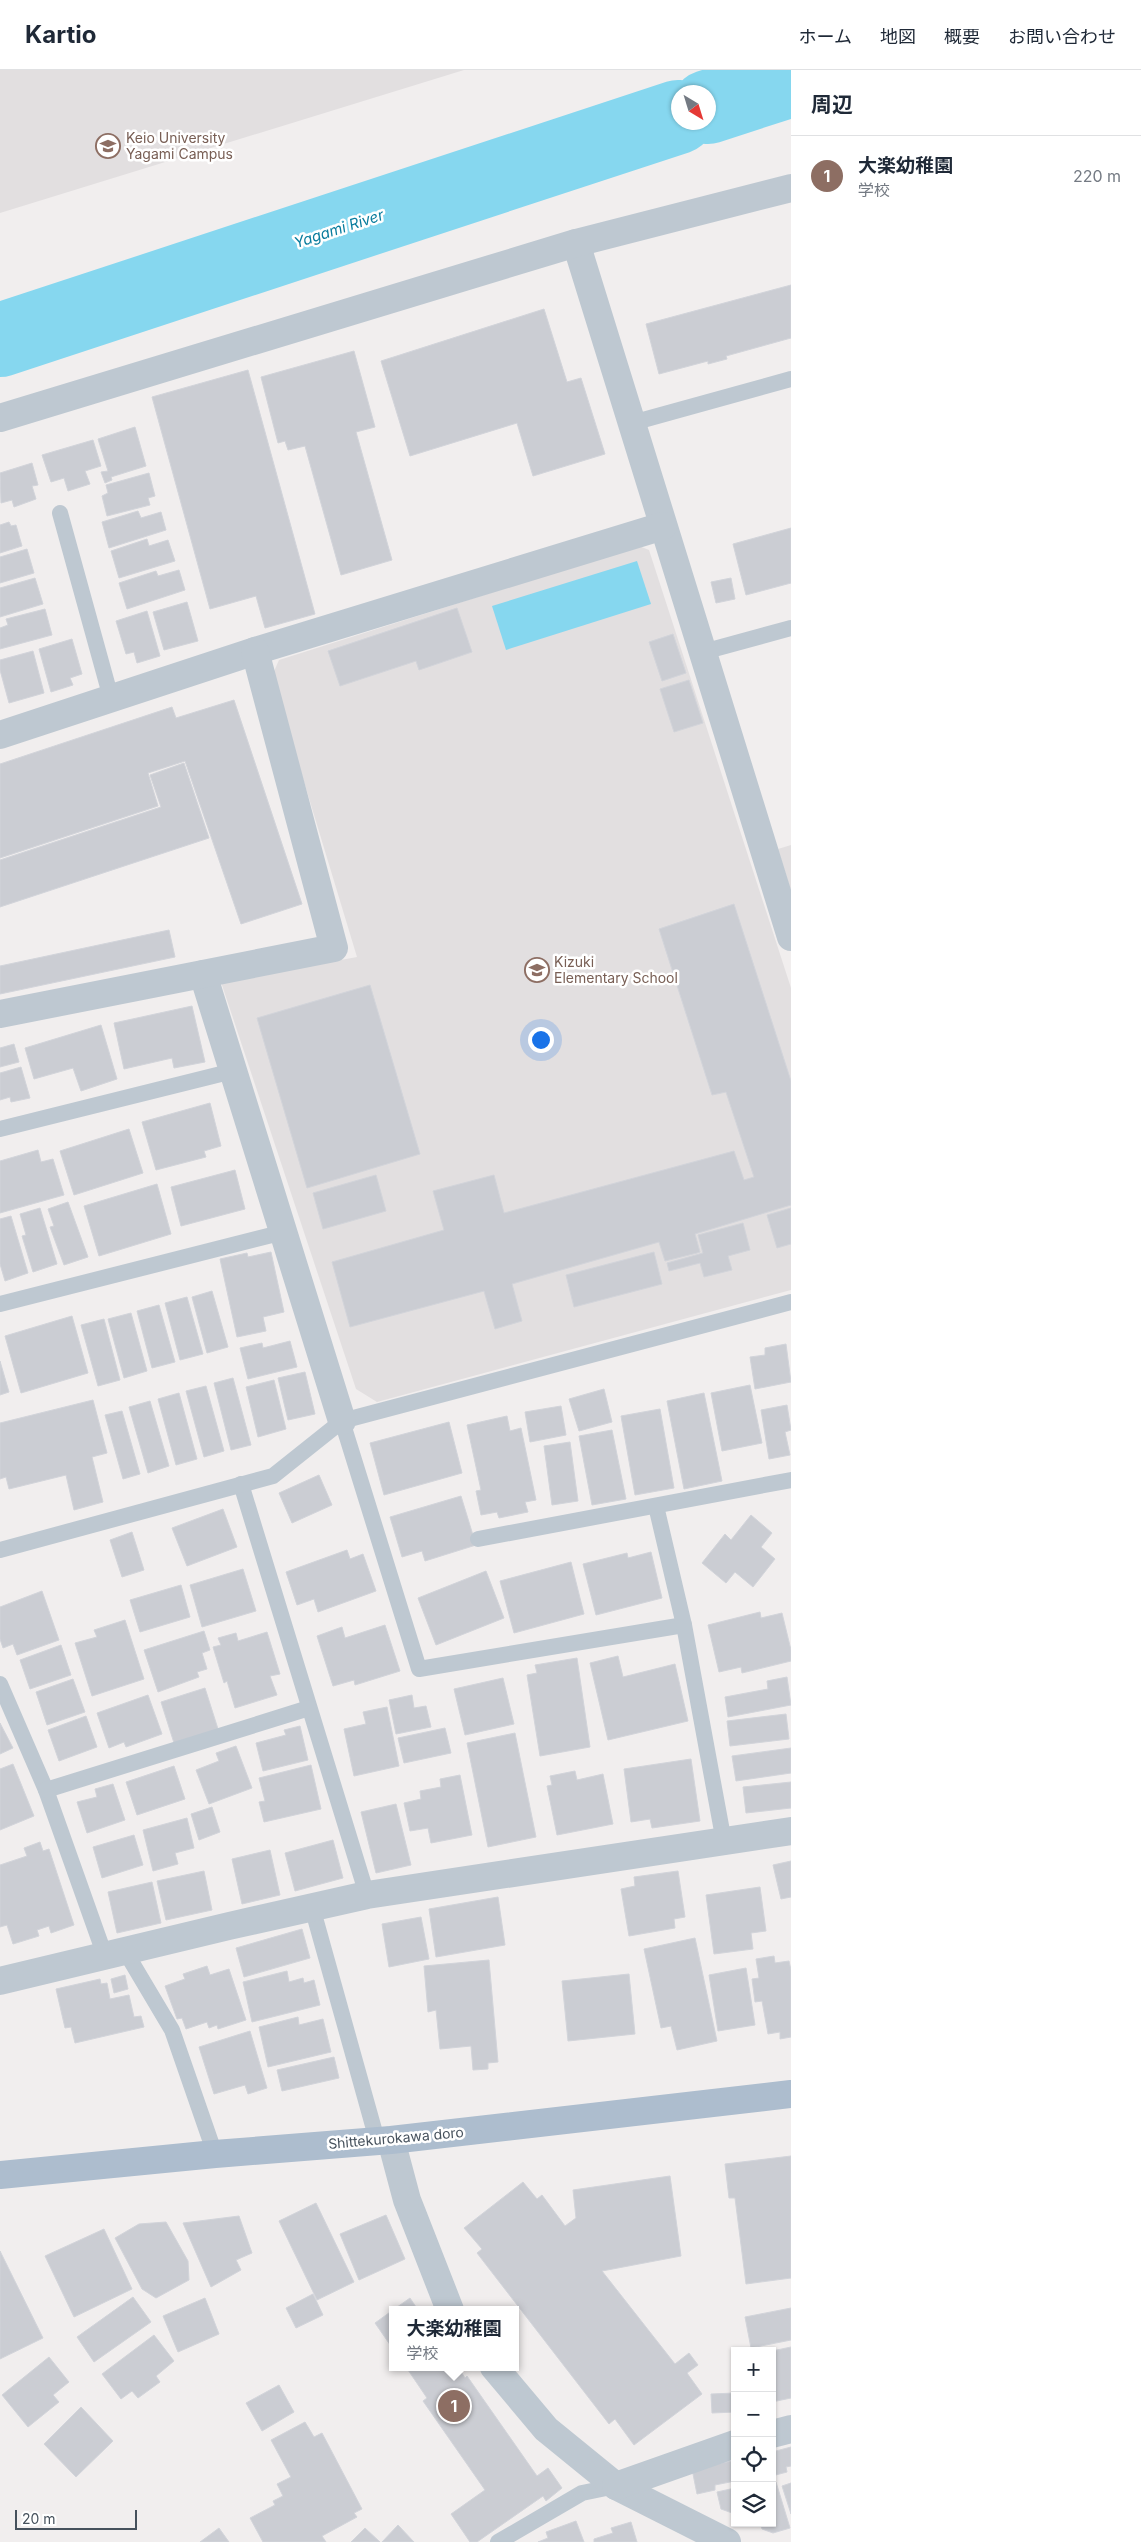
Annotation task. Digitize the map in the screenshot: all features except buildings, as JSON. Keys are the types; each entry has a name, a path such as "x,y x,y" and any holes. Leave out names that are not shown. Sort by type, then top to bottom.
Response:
{"main road":[{"name":"Shittekurokawa doro","path":"0,2175 384,2140 791,2094"}],"street":[{"path":"0,418 576,244 791,188"},
{"path":"576,244 791,936"},
{"path":"0,735 255,651 664,526"},
{"path":"0,1014 334,948 255,651"},
{"path":"204,974 342,1421"},
{"path":"0,1981 368,1895 791,1831"},
{"path":"384,2140 448,2306"},
{"path":"497,2371 546,2429 616,2486 727,2542"},
{"path":"776,2433 791,2429"},
{"path":"616,2486 731,2445"}],"lane":[{"path":"632,423 791,379"},
{"path":"60,513 111,698"},
{"path":"702,652 791,628"},
{"path":"0,1129 233,1071"},
{"path":"0,1304 284,1232"},
{"path":"0,1550 273,1476 342,1421 791,1302"},
{"path":"342,1421 419,1669 684,1625"},
{"path":"478,1539 791,1480"},
{"path":"241,1484 368,1895"},
{"path":"656,1506 684,1625 724,1842"},
{"path":"0,1684 115,1953 172,2030 215,2154"},
{"path":"46,1790 310,1708"},
{"path":"312,1907 384,2140"},
{"path":"498,2542 582,2493 616,2486"}],"shaded area":[{"name":"Keio University Yagami Campus","path":"0,70 464,70 0,213"},
{"name":"Kizuki Elementary School","path":"639,546 649,550 791,988 791,1290 377,1402 356,1389 221,982 357,957 272,676 279,660"},
{"path":"791,845 791,891 778,849"}],"water":[{"path":"637,561 651,604 506,650 492,606"}],"waterway":[{"name":"Yagami River","path":"716,104 791,80"},
{"name":"Yagami River","path":"0,340 671,119"}],"place":[{"name":"Keio University Yagami Campus","path":"108,146"},
{"name":"Kizuki Elementary School","path":"537,970"},
{"name":"大楽幼稚園","path":"454,2406"}]}
